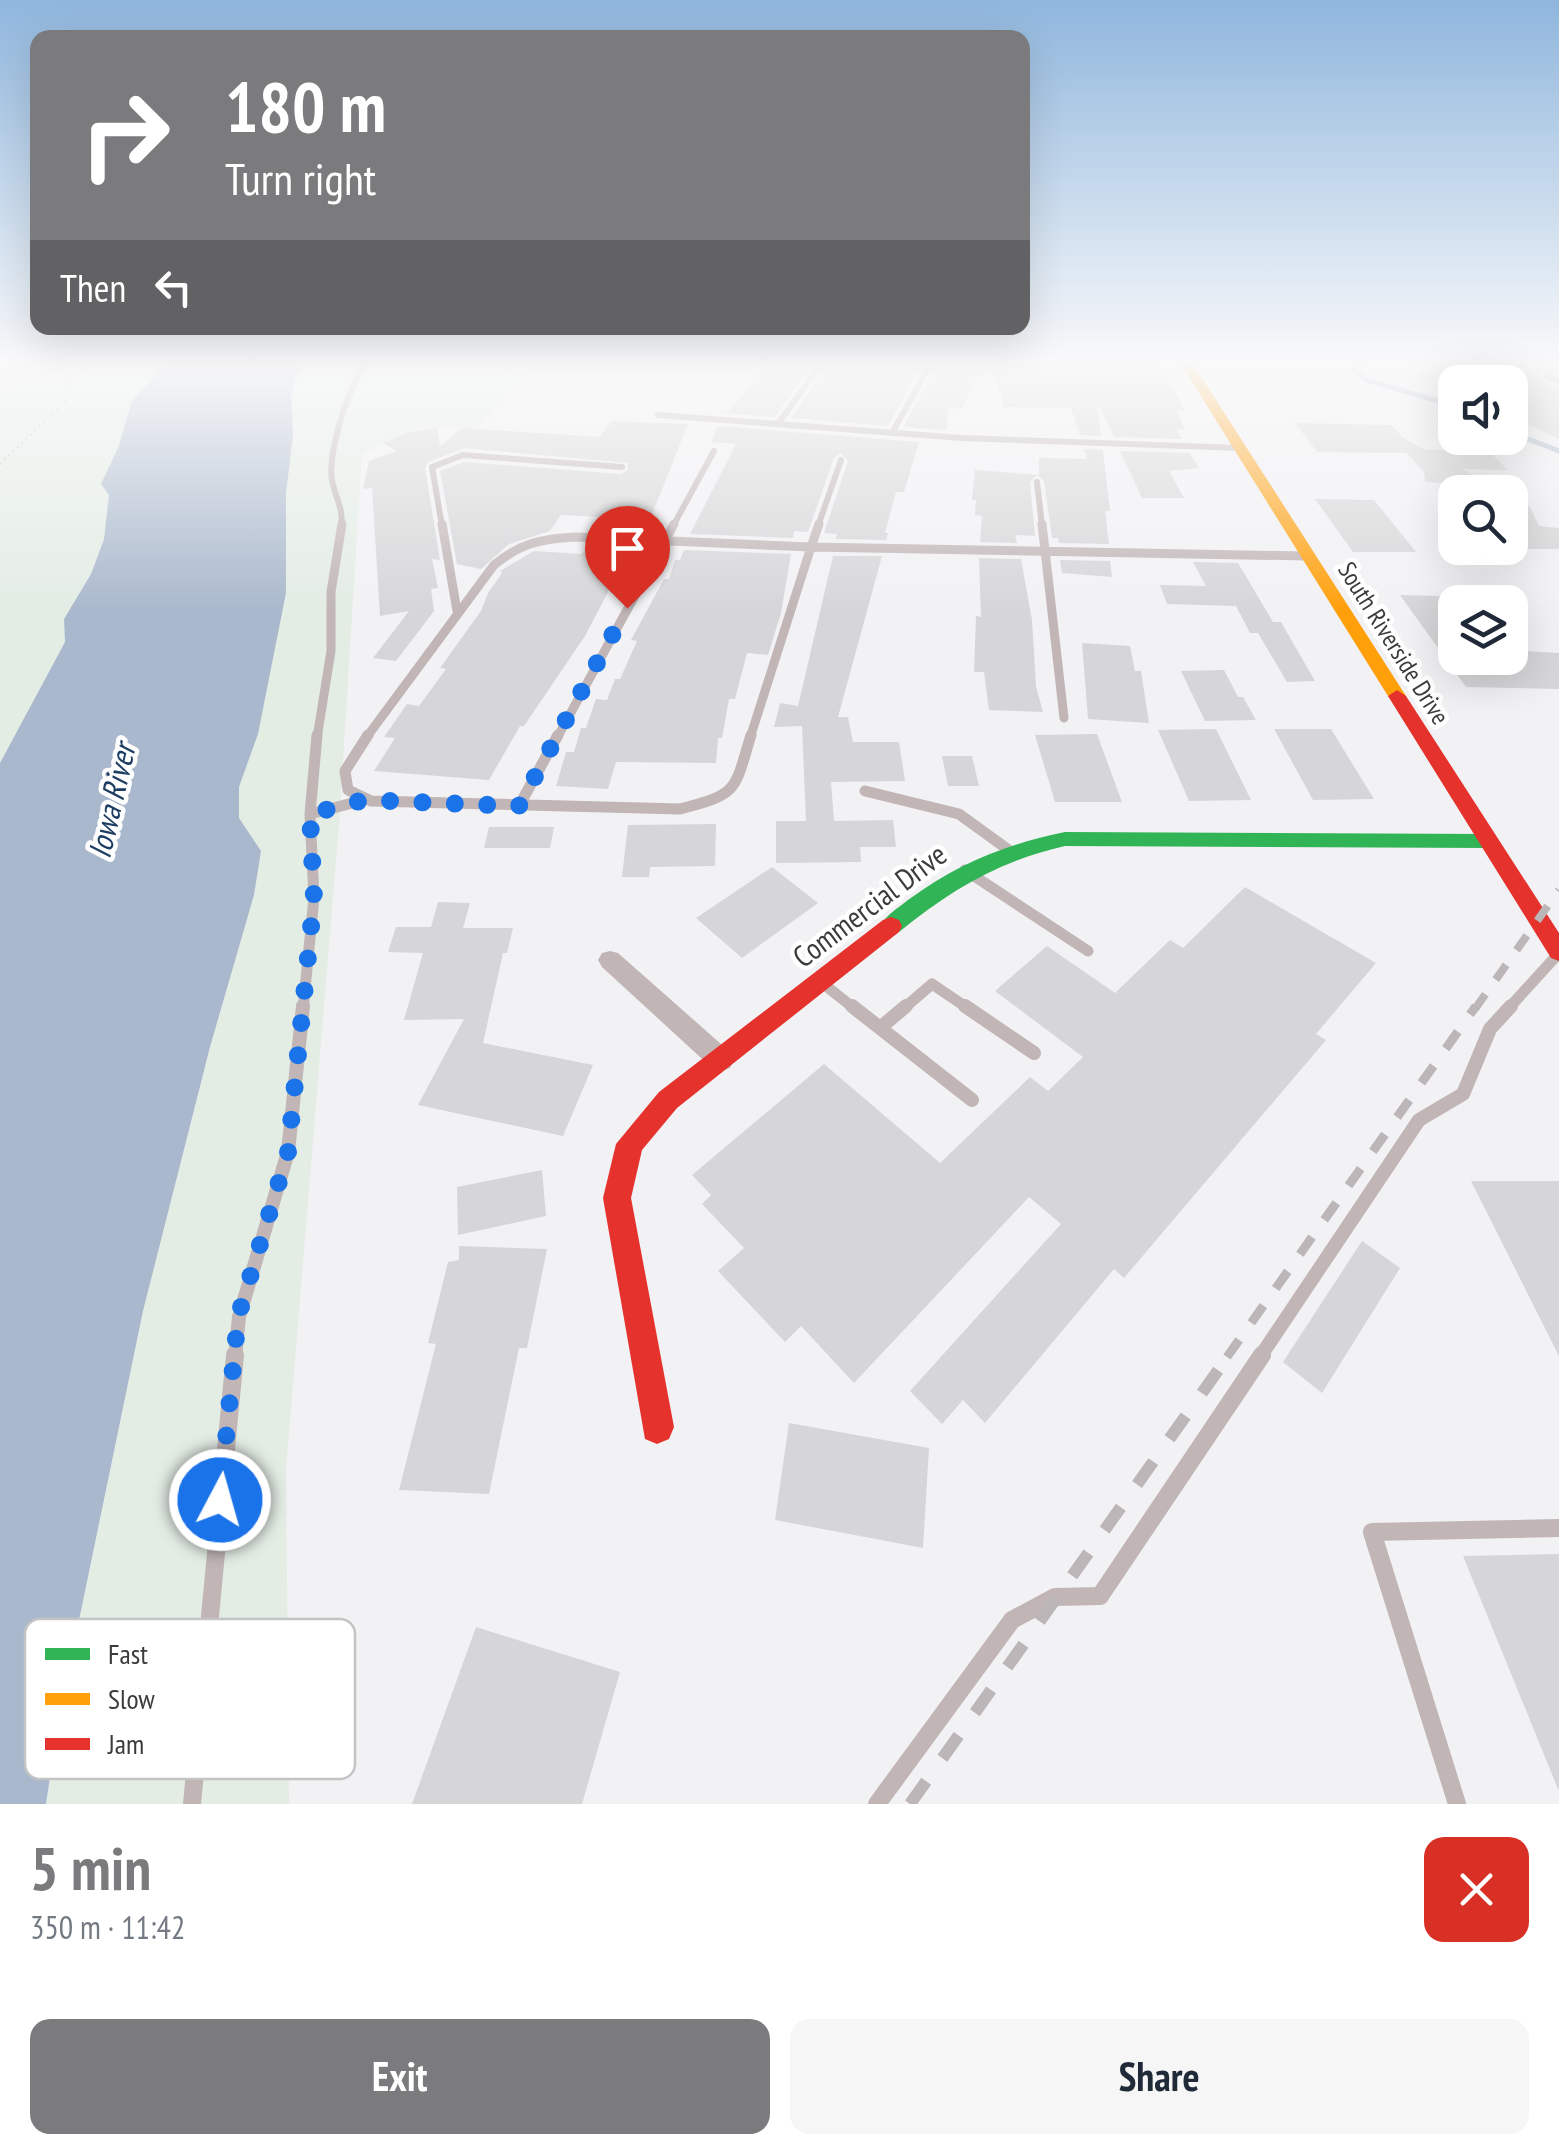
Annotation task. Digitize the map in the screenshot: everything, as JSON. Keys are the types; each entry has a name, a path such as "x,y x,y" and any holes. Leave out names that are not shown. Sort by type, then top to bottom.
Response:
{"street":[{"name":"South Riverside Drive","path":"1239,445 1559,953"},
{"name":"Commercial Drive","path":"657,1426 617,1198 621,1168 630,1144 647,1120 966,870 1010,851 1064,839 1487,841"},
{"path":"610,960 721,1060"}],"lane":[{"path":"207,1619 238,1317 288,1152 314,898 310,814 317,733 331,651 331,592 342,515 332,478 334,445"},
{"path":"1176,445 1241,448"},
{"path":"519,806 714,451"},
{"path":"457,611 432,467 462,455 622,467"},
{"path":"310,814 364,800 680,809 720,799 735,786 842,460"},
{"path":"1038,482 1064,718"},
{"path":"364,800 348,790 345,771 457,611 502,557 537,539 1306,556"},
{"path":"865,791 958,812 977,821 1010,851"},
{"path":"966,870 1088,951"},
{"path":"877,1804 1012,1620 1055,1597 1100,1596 1419,1120 1463,1094 1490,1029 1559,953"},
{"path":"821,982 972,1100"},
{"path":"880,1028 932,984 1034,1053"},
{"path":"1457,1804 1372,1532 1559,1528"},
{"path":"192,1804 194,1779"}],"path":[{"path":"0,464 20,445"}],"shaded area":[{"path":"0,445 119,445 101,484 109,495 104,539 91,574 64,619 65,642 0,763"},
{"path":"292,445 381,445 362,454 339,824 286,1469 287,1619 79,1619 143,1311 210,1047 254,895 261,851 239,818 239,787 258,734 286,593 286,493"},
{"path":"50,1779 289,1779 289,1804 46,1804"}],"water":[{"name":"Iowa River","path":"292,445 286,493 286,593 258,734 239,787 239,818 261,851 254,895 210,1047 143,1311 79,1619 25,1619 25,1779 50,1779 46,1804 0,1804 0,763 65,642 64,619 91,574 104,539 109,495 101,484 118,448"}],"building":[{"path":"387,445 680,445 649,522 643,522 639,532 595,530 601,517 561,515 550,531 509,544 481,569 457,564 440,471 464,462 621,474 628,470 628,463 464,448 428,462 425,468 440,560 432,559 438,588 431,589 434,611 396,661 373,658 409,611 380,616 372,488 363,489 369,461 397,451"},
{"path":"735,445 918,445 904,492 896,492 886,540 836,539 837,534 824,533 848,461 841,453 834,458 808,532 794,531 793,538 690,534"},
{"path":"1312,445 1417,445 1438,450 1438,455 1493,455 1508,470 1462,469 1473,475 1438,475 1438,483 1425,482 1424,472 1407,453 1317,452"},
{"path":"1084,449 1103,450 1110,511 1105,511 1109,544 1059,543 1058,538 1052,538 1044,481 1037,475 1030,482 1035,536 1015,535 1017,543 980,542 982,516 975,515 976,500 972,500 975,470 1039,475 1039,458 1087,459"},
{"path":"1120,451 1190,453 1199,468 1169,471 1184,498 1142,498"},
{"path":"1315,499 1374,500 1416,552 1353,552"},
{"path":"1528,506 1539,526 1559,528 1559,549 1528,549"},
{"path":"587,546 631,548 585,636 524,726 520,726 489,780 374,771 395,738 384,737 407,704 419,706 446,669 440,668 481,611 500,571 534,551 582,554"},
{"path":"684,550 791,554 781,613 768,655 747,653 735,699 729,699 722,738 718,738 716,763 616,762 608,789 556,786 566,752 574,752 596,699 607,700 615,679 620,679 637,641 631,640"},
{"path":"833,556 882,556 838,717 848,717 853,742 899,742 905,781 831,782 834,821 893,820 896,847 860,847 861,862 776,863 776,821 806,821 802,726 774,727 780,703 798,706"},
{"path":"979,558 1021,559 1032,620 1036,687 1043,712 989,710 984,672 974,672 976,616 981,617"},
{"path":"1060,560 1110,561 1112,577 1062,573"},
{"path":"1193,562 1238,563 1273,622 1281,622 1315,681 1287,682 1258,633 1250,633 1236,606 1167,604 1160,585 1206,586"},
{"path":"1400,595 1438,596 1438,648"},
{"path":"1082,643 1130,646 1135,671 1141,671 1149,723 1088,719"},
{"path":"1528,651 1559,653 1559,689 1466,687 1457,675 1528,675"},
{"path":"1224,670 1256,720 1205,721 1181,671"},
{"path":"1216,729 1251,800 1189,801 1158,730"},
{"path":"1274,729 1331,729 1374,799 1313,800"},
{"path":"1097,734 1122,802 1055,802 1035,735"},
{"path":"942,756 972,756 979,786 948,786"},
{"path":"716,824 715,866 650,867 649,877 622,877 628,825"},
{"path":"489,827 554,827 550,848 484,848"},
{"path":"772,867 818,903 742,958 696,918"},
{"path":"1245,887 1376,963 1316,1034 1326,1040 1124,1278 1114,1269 985,1423 963,1400 942,1424 910,1391 1061,1224 1029,1197 854,1383 801,1326 785,1342 718,1271 744,1248 702,1204 711,1195 692,1175 824,1064 940,1163 1030,1077 1048,1091 1083,1057 995,991 1047,946 1115,993 1170,940 1183,948"},
{"path":"438,902 470,903 463,928 513,928 507,953 503,953 483,1043 593,1065 563,1136 418,1105 464,1019 404,1020 423,953 388,952 396,927 431,927"},
{"path":"542,1170 546,1216 458,1235 457,1187"},
{"path":"1471,1181 1559,1181 1559,1356"},
{"path":"1362,1241 1400,1268 1322,1393 1283,1362"},
{"path":"459,1246 547,1249 527,1348 519,1348 489,1494 399,1490 436,1344 428,1343 448,1262 459,1260"},
{"path":"789,1423 929,1448 923,1548 775,1520"},
{"path":"1559,1554 1559,1789 1558,1789 1463,1556"},
{"path":"476,1627 620,1672 582,1804 412,1804"}],"waterway":[{"path":"1544,445 1559,451"}],"railway":[{"path":"1475,1009 1559,890"},
{"path":"1227,1357 1476,1006"},
{"path":"910,1804 1229,1355"}],"traffic: fast":[{"path":"891,926 971,869 1012,852 1065,839 1487,841"}],"traffic: slow":[{"path":"1238,445 1397,696"}],"traffic: jam":[{"path":"1397,696 1559,952"},
{"path":"657,1427 617,1198 630,1144 668,1100 891,926"}],"route":[{"path":"220,1500 238,1317 288,1152 314,898 310,814 364,800 519,806 627,608"}]}
